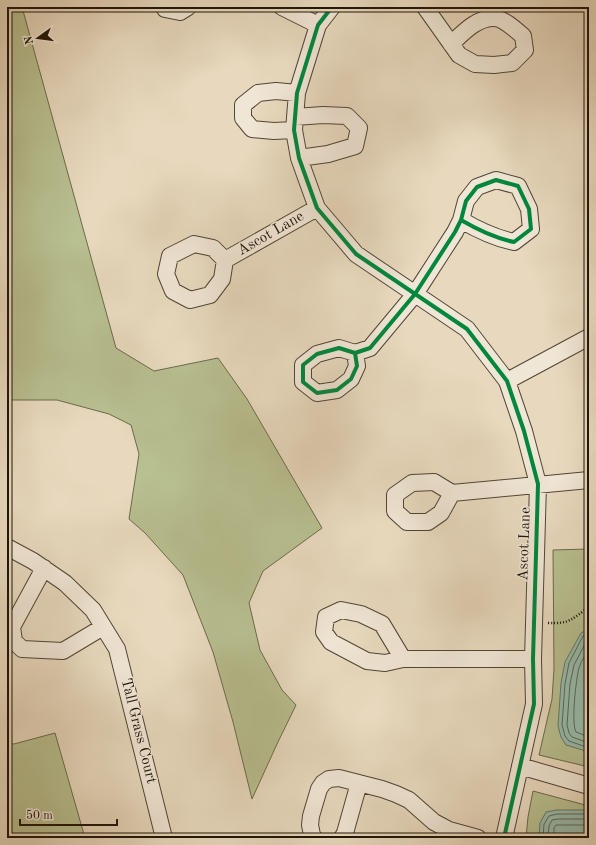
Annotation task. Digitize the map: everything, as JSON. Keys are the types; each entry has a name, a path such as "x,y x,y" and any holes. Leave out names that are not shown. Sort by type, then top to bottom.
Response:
{"street":[{"path":"164,7 165,10 180,12 188,7"},
{"path":"282,7 318,25"},
{"name":"Ascot Lane","path":"332,7 318,25 297,93 295,123 299,158 317,208 356,254 466,329 507,382 538,484 533,659 534,704 504,838"},
{"path":"425,7 451,44"},
{"path":"297,93 276,91 258,93 243,105 243,118 252,129 274,131 323,115 347,116 359,128 355,146 328,154 299,158"},
{"path":"355,353 370,348 415,294 455,232 461,220 466,201 477,187 496,180 518,186 528,209 531,229 514,242 498,238 478,230 461,220"},
{"name":"Ascot Lane","path":"225,260 317,208"},
{"path":"507,382 589,337"},
{"name":"Ascot Lane","path":"452,493 589,480"},
{"name":"Tall Grass Court","path":"7,546 44,568 65,583 93,610 116,649 164,838"},
{"path":"44,568 12,627 14,640 22,649 63,651 103,627"},
{"path":"403,659 382,624 361,614 342,610 326,617 324,632 331,642 367,661 386,663 403,659 533,659"},
{"path":"520,766 589,786"},
{"path":"314,838 310,825 311,816 319,789 323,783 329,779 339,778 396,794 409,800 434,822 449,830 478,838"},
{"path":"342,838 345,833 359,783"}],"path":[{"path":"534,623 562,624 589,607"}],"shaded area":[{"path":"7,7 22,7 116,348 154,371 218,358 247,399 322,528 263,571 249,603 260,650 282,690 296,705 252,799 233,722 213,652 183,575 145,533 129,519 139,454 131,425 109,414 57,400 10,400 7,403"},
{"path":"589,549 589,767 539,755 552,699 554,669 553,550"},
{"path":"55,733 85,838 7,838 7,743 14,744"},
{"path":"533,791 589,806 589,838 526,838"}],"water":[{"path":"589,629 589,752 566,745 561,737 558,726 561,683 565,662 581,633"},
{"path":"557,810 589,810 589,838 539,838 540,823 546,812"}],"cycle path":[{"path":"332,7 318,25 297,93 294,130 299,158 317,208 356,254 467,329 507,381 524,431 538,484 533,659 534,704 504,838"},
{"path":"355,353 357,366 351,379 337,390 317,393 303,382 303,365 317,354 339,348 355,353 370,348 415,294 455,232 461,220 487,233 514,242 531,229 529,209 518,186 496,180 477,187 466,201 461,220"}]}
